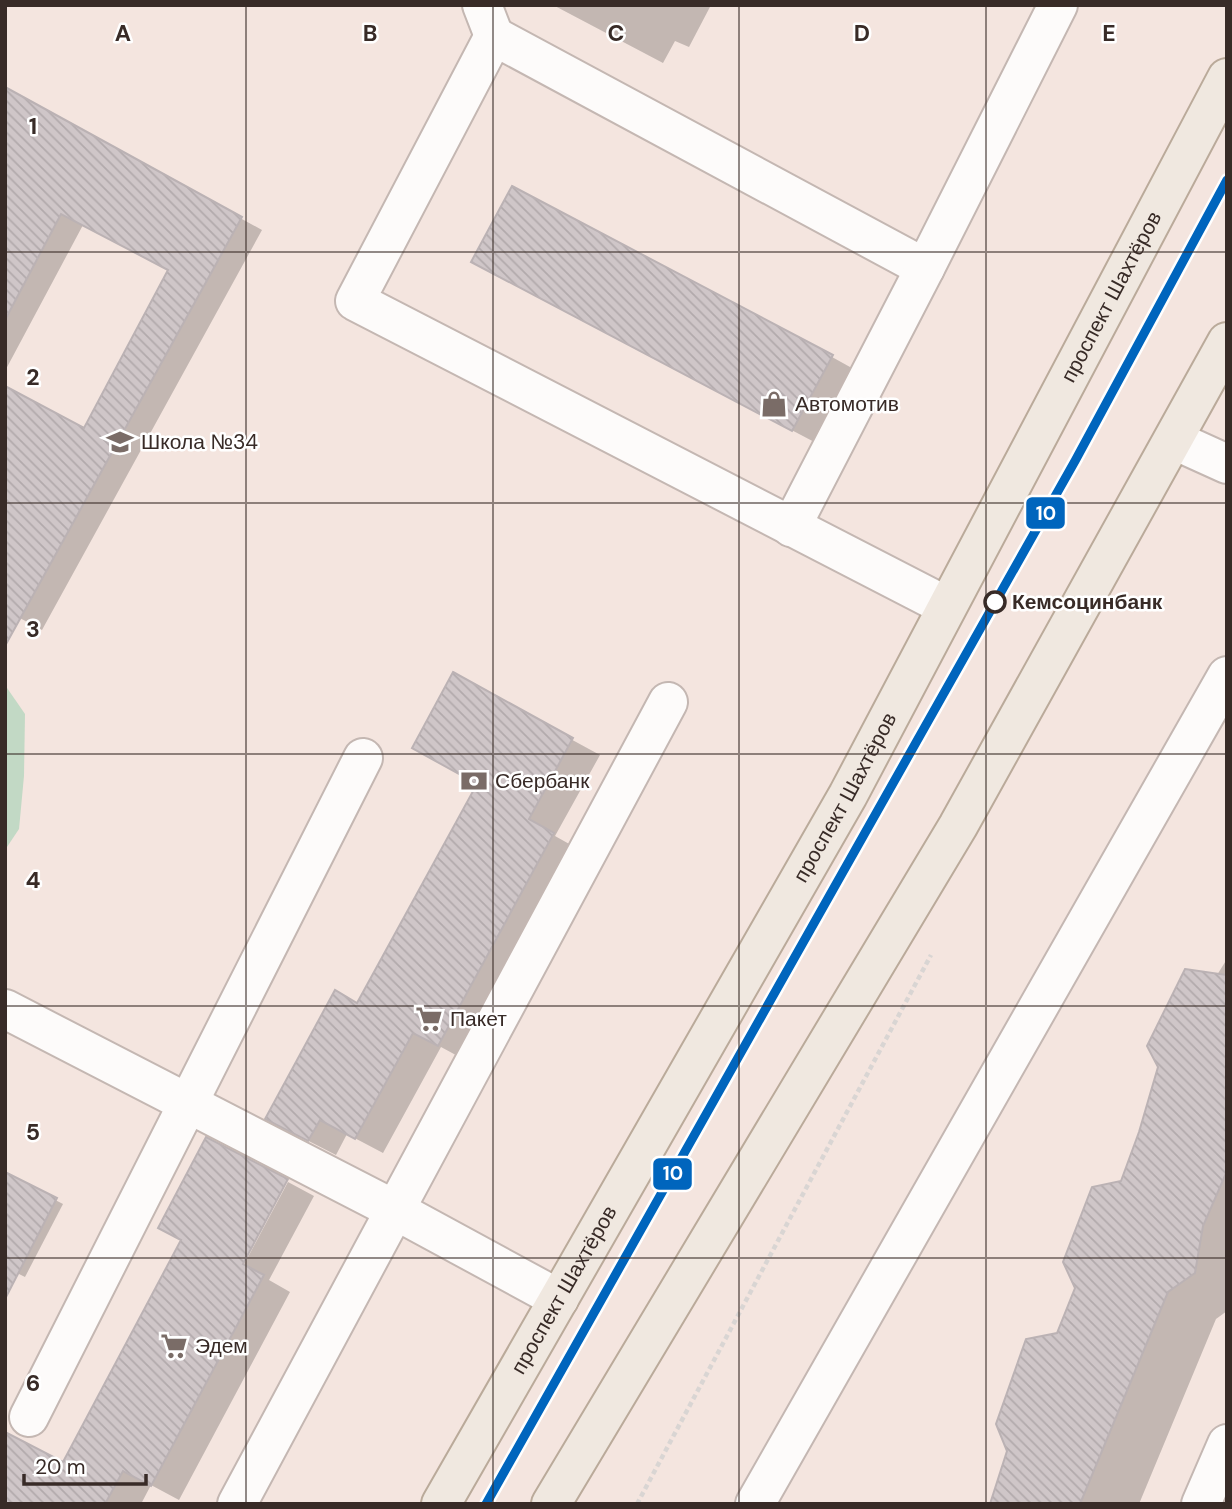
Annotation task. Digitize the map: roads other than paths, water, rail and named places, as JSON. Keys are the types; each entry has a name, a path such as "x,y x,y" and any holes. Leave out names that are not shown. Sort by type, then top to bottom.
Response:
{"main road":[{"name":"проспект Шахтёров","path":"441,1504 848,794 1227,78"},
{"path":"551,1504 958,826 1227,342"}],"lane":[{"path":"791,527 1058,5"},
{"path":"925,268 488,21 355,301 946,606"},
{"path":"1174,440 1227,464"},
{"path":"755,1504 1227,676"},
{"path":"237,1504 668,702"},
{"path":"29,1417 363,758"},
{"path":"5,1009 395,1210 559,1299"},
{"path":"1201,1504 1227,1444"}],"place":[{"name":"Автомотив","path":"774,404"},
{"name":"Школа №34","path":"120,442"},
{"name":"Кемсоцинбанк","path":"995,602"},
{"name":"Сбербанк","path":"474,781"},
{"name":"Пакет","path":"429,1019"},
{"name":"Эдем","path":"174,1346"}]}
